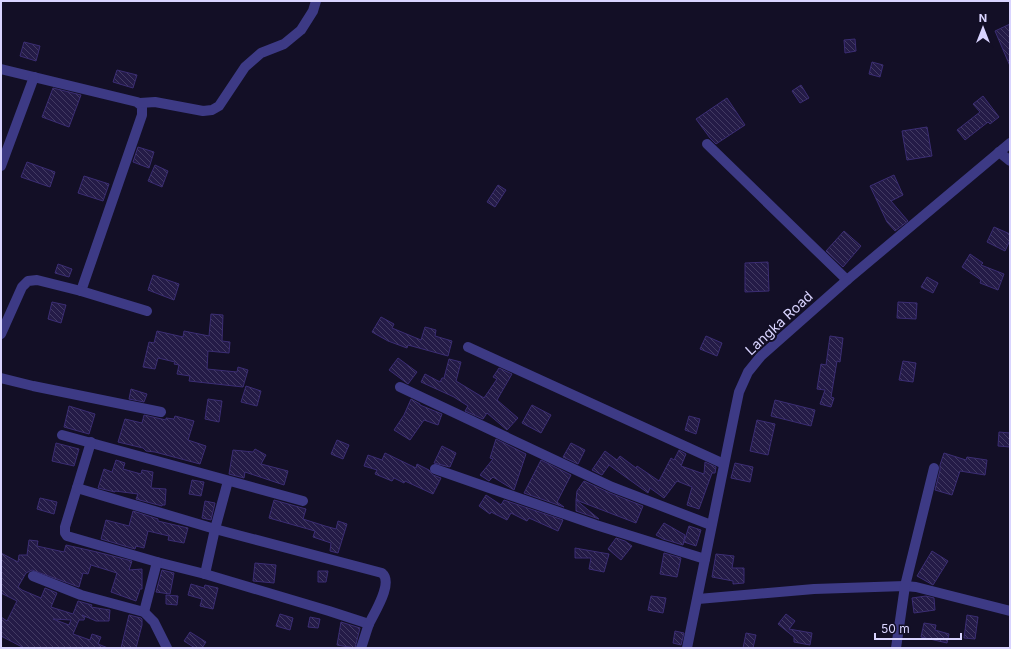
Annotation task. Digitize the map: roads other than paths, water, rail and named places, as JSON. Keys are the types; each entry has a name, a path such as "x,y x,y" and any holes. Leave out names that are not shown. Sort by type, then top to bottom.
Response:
{"street":[{"path":"1,70 140,103 155,102 203,111 212,110 219,106 246,67 261,53 284,44 301,30 313,11 316,1"},
{"path":"1,166 34,77"},
{"path":"81,291 142,115 142,106 140,103"},
{"name":"Langka Road","path":"687,648 739,392 748,372 761,356 846,280 1010,143"},
{"path":"707,144 846,280"},
{"path":"999,152 1010,161"},
{"path":"1,334 22,287 28,281 37,280 81,291 147,311"},
{"path":"468,347 724,464"},
{"path":"1,378 161,412"},
{"path":"400,387 612,487 711,525"},
{"path":"62,435 303,500"},
{"path":"91,442 65,526 65,533 70,537 205,574 369,624"},
{"path":"896,648 905,586 934,468"},
{"path":"435,469 596,525 705,559"},
{"path":"205,574 228,481"},
{"path":"77,488 215,529 382,573 386,579 383,597 378,611 369,624 361,648"},
{"path":"144,612 157,562"},
{"path":"33,576 81,595 144,612 154,622 167,648"},
{"path":"698,599 814,589 905,586 916,587 1010,611"}]}
